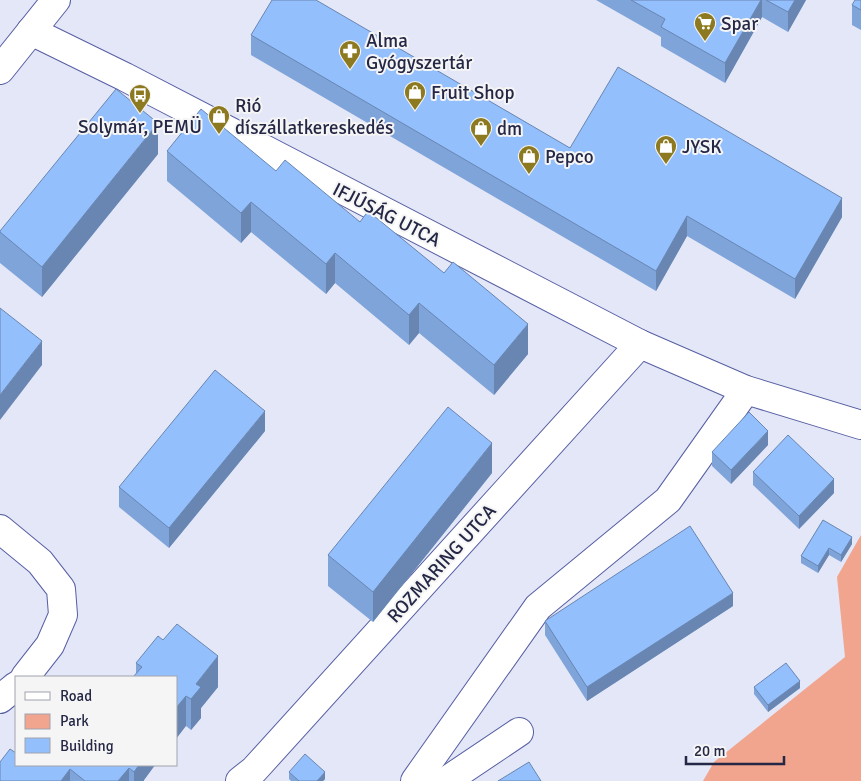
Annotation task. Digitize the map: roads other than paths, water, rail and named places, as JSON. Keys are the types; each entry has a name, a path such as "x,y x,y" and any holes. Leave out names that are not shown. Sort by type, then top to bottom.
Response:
{"street":[{"path":"0,70 56,0"},
{"name":"IFJÚSÁG UTCA","path":"31,31 125,77 640,344 746,390 861,425"},
{"name":"ROZMARING UTCA","path":"240,781 261,762 640,344"},
{"path":"415,781 538,607 668,500 746,390"},
{"path":"0,529 40,562 61,589 64,615 50,645 26,676"},
{"path":"0,699 15,687"},
{"path":"446,781 519,732"}],"place":[{"name":"Spar","path":"705,42"},
{"name":"Alma Gyógyszertár","path":"350,70"},
{"name":"Fruit Shop","path":"415,111"},
{"name":"Solymár, PEMÜ","path":"140,114"},
{"name":"Rió díszállatkereskedés","path":"219,135"},
{"name":"dm","path":"481,147"},
{"name":"JYSK","path":"666,165"},
{"name":"Pepco","path":"529,175"}]}
